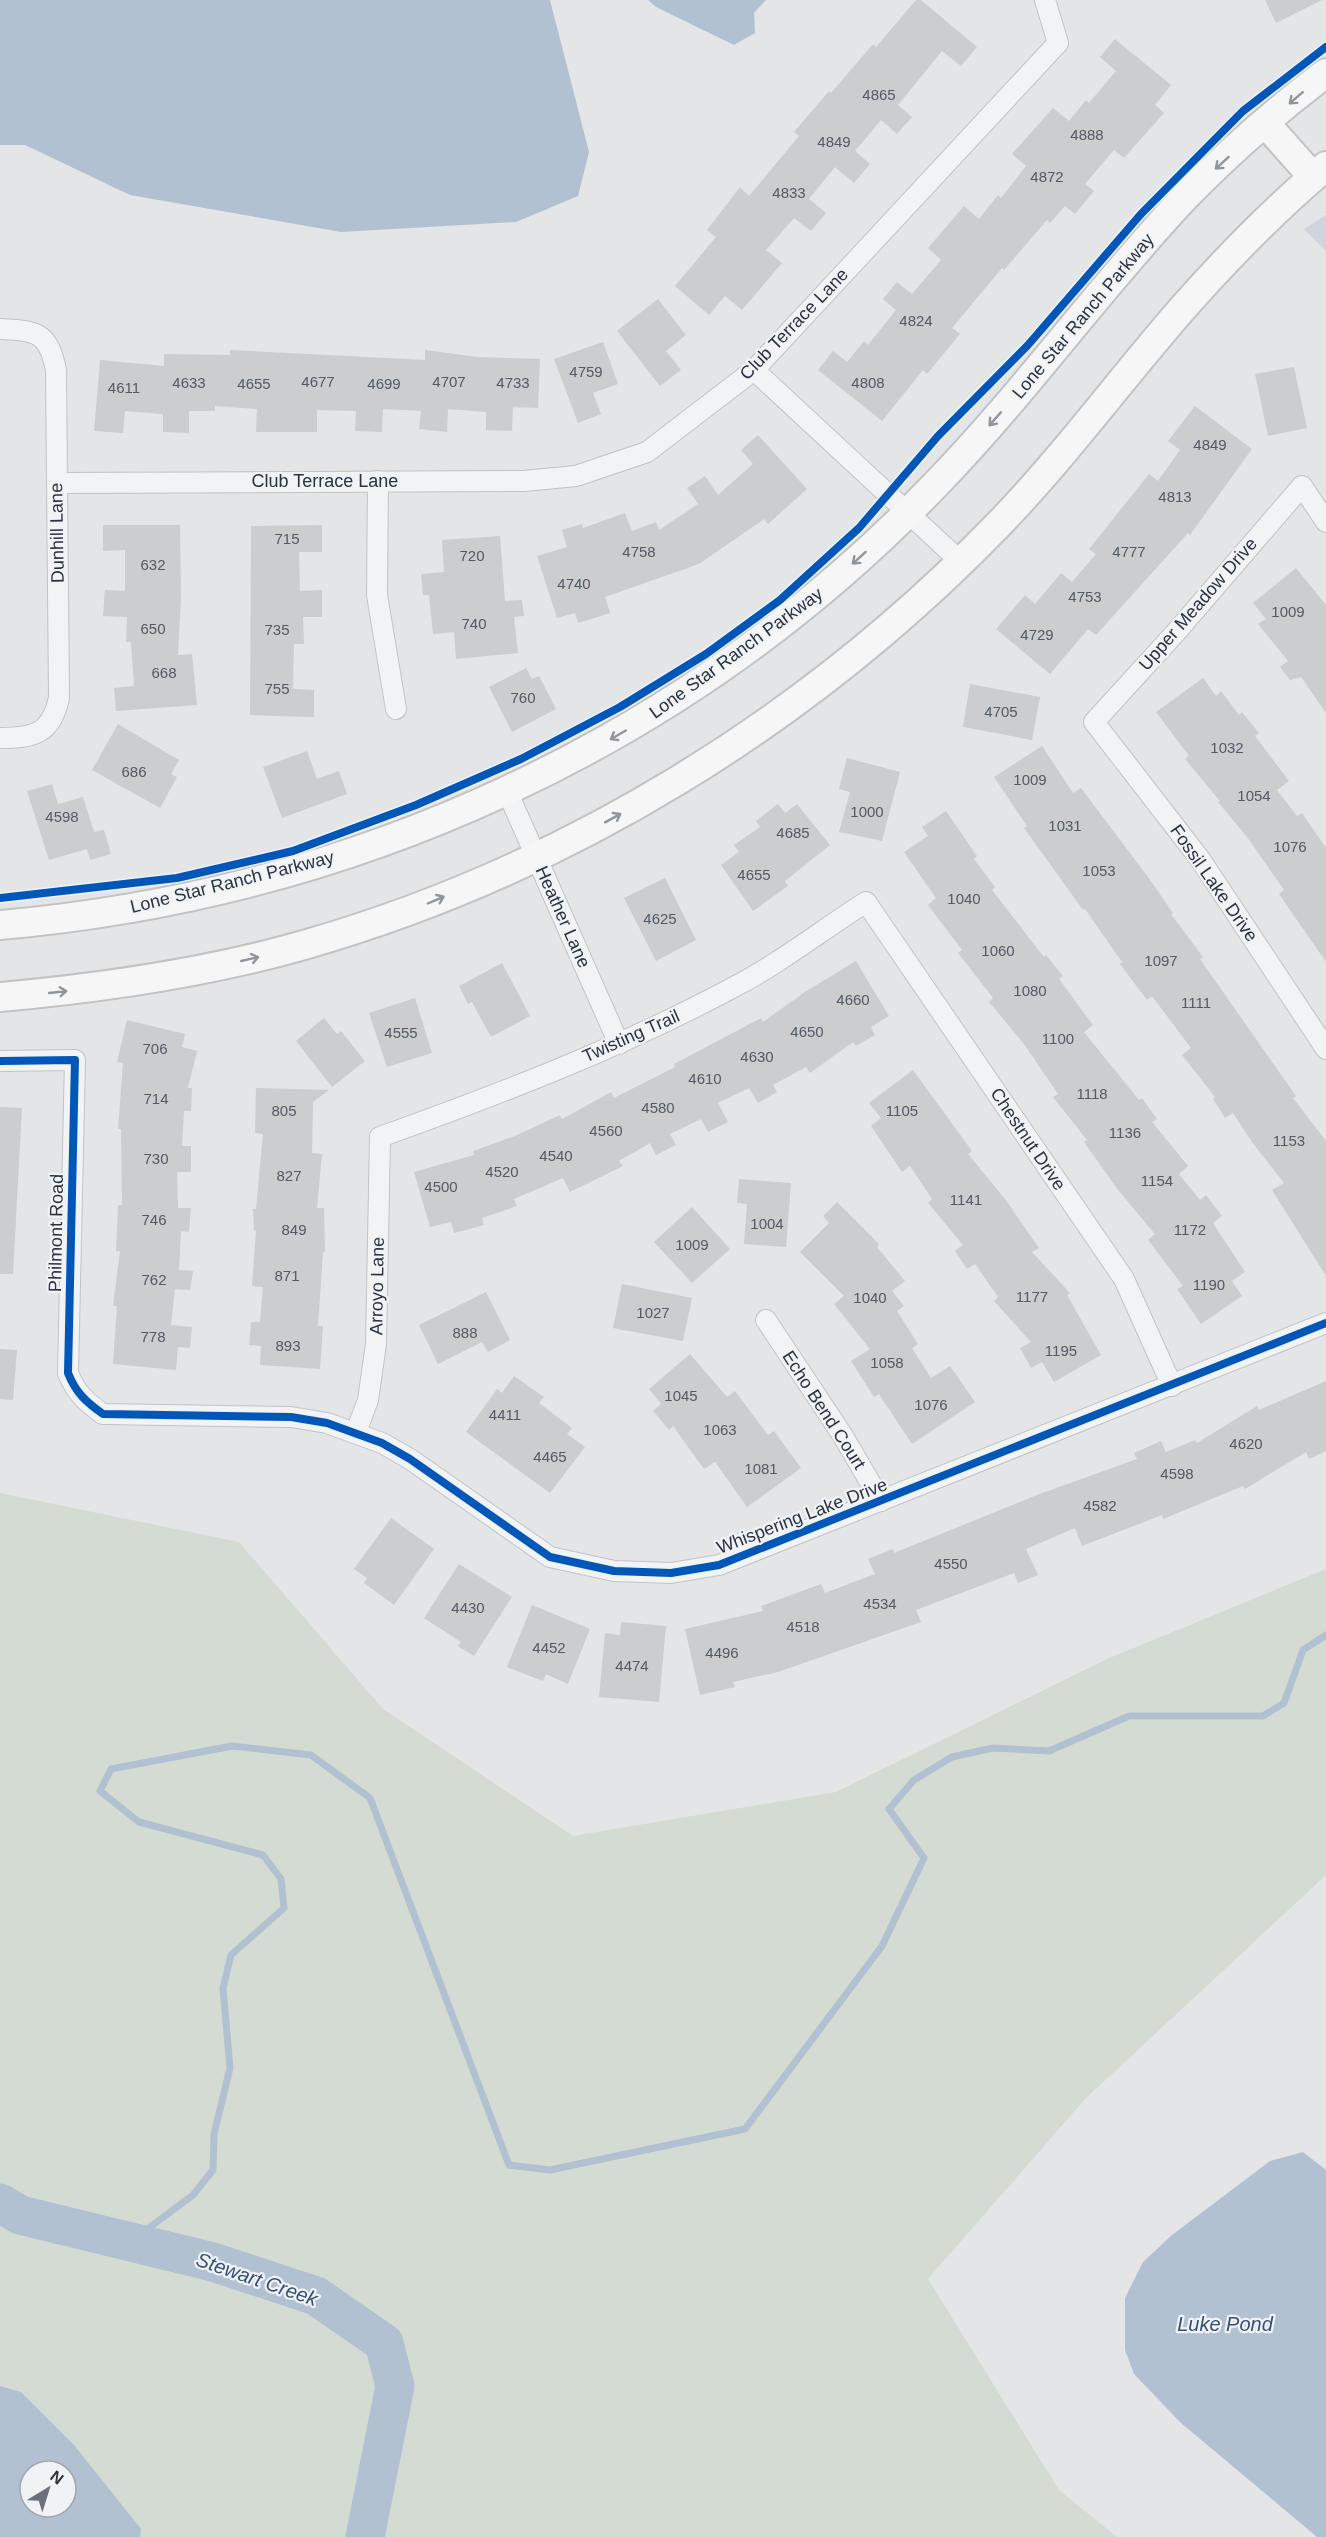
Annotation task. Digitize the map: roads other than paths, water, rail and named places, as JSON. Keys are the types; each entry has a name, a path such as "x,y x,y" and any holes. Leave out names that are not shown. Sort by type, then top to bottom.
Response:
{"main road":[{"name":"Lone Star Ranch Parkway","path":"0,924 48,920 149,904 303,869 507,791 597,747 654,714 797,613 908,512 971,447 1115,276 1188,195 1326,73"},
{"path":"0,997 83,989 261,956 305,945 427,904 537,858 687,774 801,698 903,617 961,562 1040,479 1206,283 1264,222 1320,172 1266,124"}],"street":[{"name":"Club Terrace Lane","path":"57,483 524,480 576,476 647,452 754,370 1058,43 1045,0"},
{"name":"Dunhill Lane","path":"0,329 37,333 46,340 56,370 59,698 56,713 48,725 34,735 0,738"},
{"path":"754,370 961,562"},
{"path":"378,481 377,595 396,709"},
{"name":"Upper Meadow Drive","path":"1094,722 1177,631 1302,486 1326,522"},
{"name":"Fossil Lake Drive","path":"1094,722 1200,859 1326,1049"},
{"name":"Heather Lane","path":"507,791 619,1044"},
{"name":"Twisting Trail","path":"380,1137 619,1044 734,987 866,902"},
{"name":"Chestnut Drive","path":"866,902 1124,1280 1172,1386"},
{"name":"Philmont Road","path":"0,1061 75,1060 68,1373 75,1390 86,1401"},
{"name":"Arroyo Lane","path":"356,1432 368,1400 376,1344 380,1137"},
{"name":"Echo Bend Court","path":"766,1320 843,1436 881,1501"},
{"name":"Whispering Lake Drive","path":"86,1401 103,1414 291,1417 327,1423 356,1432 410,1459 550,1557 614,1571 671,1573 719,1565 1326,1323"}],"water":[{"path":"0,0 550,0 589,152 578,196 516,222 341,232 130,195 25,145 0,145"},
{"path":"648,0 766,0 754,13 755,33 734,45 656,7"},
{"name":"Luke Pond","path":"1303,2152 1326,2170 1326,2537 1317,2537 1181,2423 1134,2374 1125,2350 1125,2298 1143,2262 1172,2235 1270,2161"},
{"path":"0,2386 21,2392 74,2445 141,2529 140,2537 0,2537"}],"waterway":[{"path":"130,2242 193,2195 213,2170 214,2134 230,2068 223,1988 231,1955 284,1908 281,1879 263,1855 139,1822 100,1791 111,1769 232,1746 311,1755 370,1798 509,2165 550,2170 745,2129 882,1946 924,1858 889,1809 914,1780 952,1757 993,1748 1049,1751 1129,1716 1263,1716 1284,1703 1303,1650 1326,1635"},
{"name":"Stewart Creek","path":"0,2203 20,2215 213,2262 316,2296 384,2343 395,2386 365,2537"}]}
